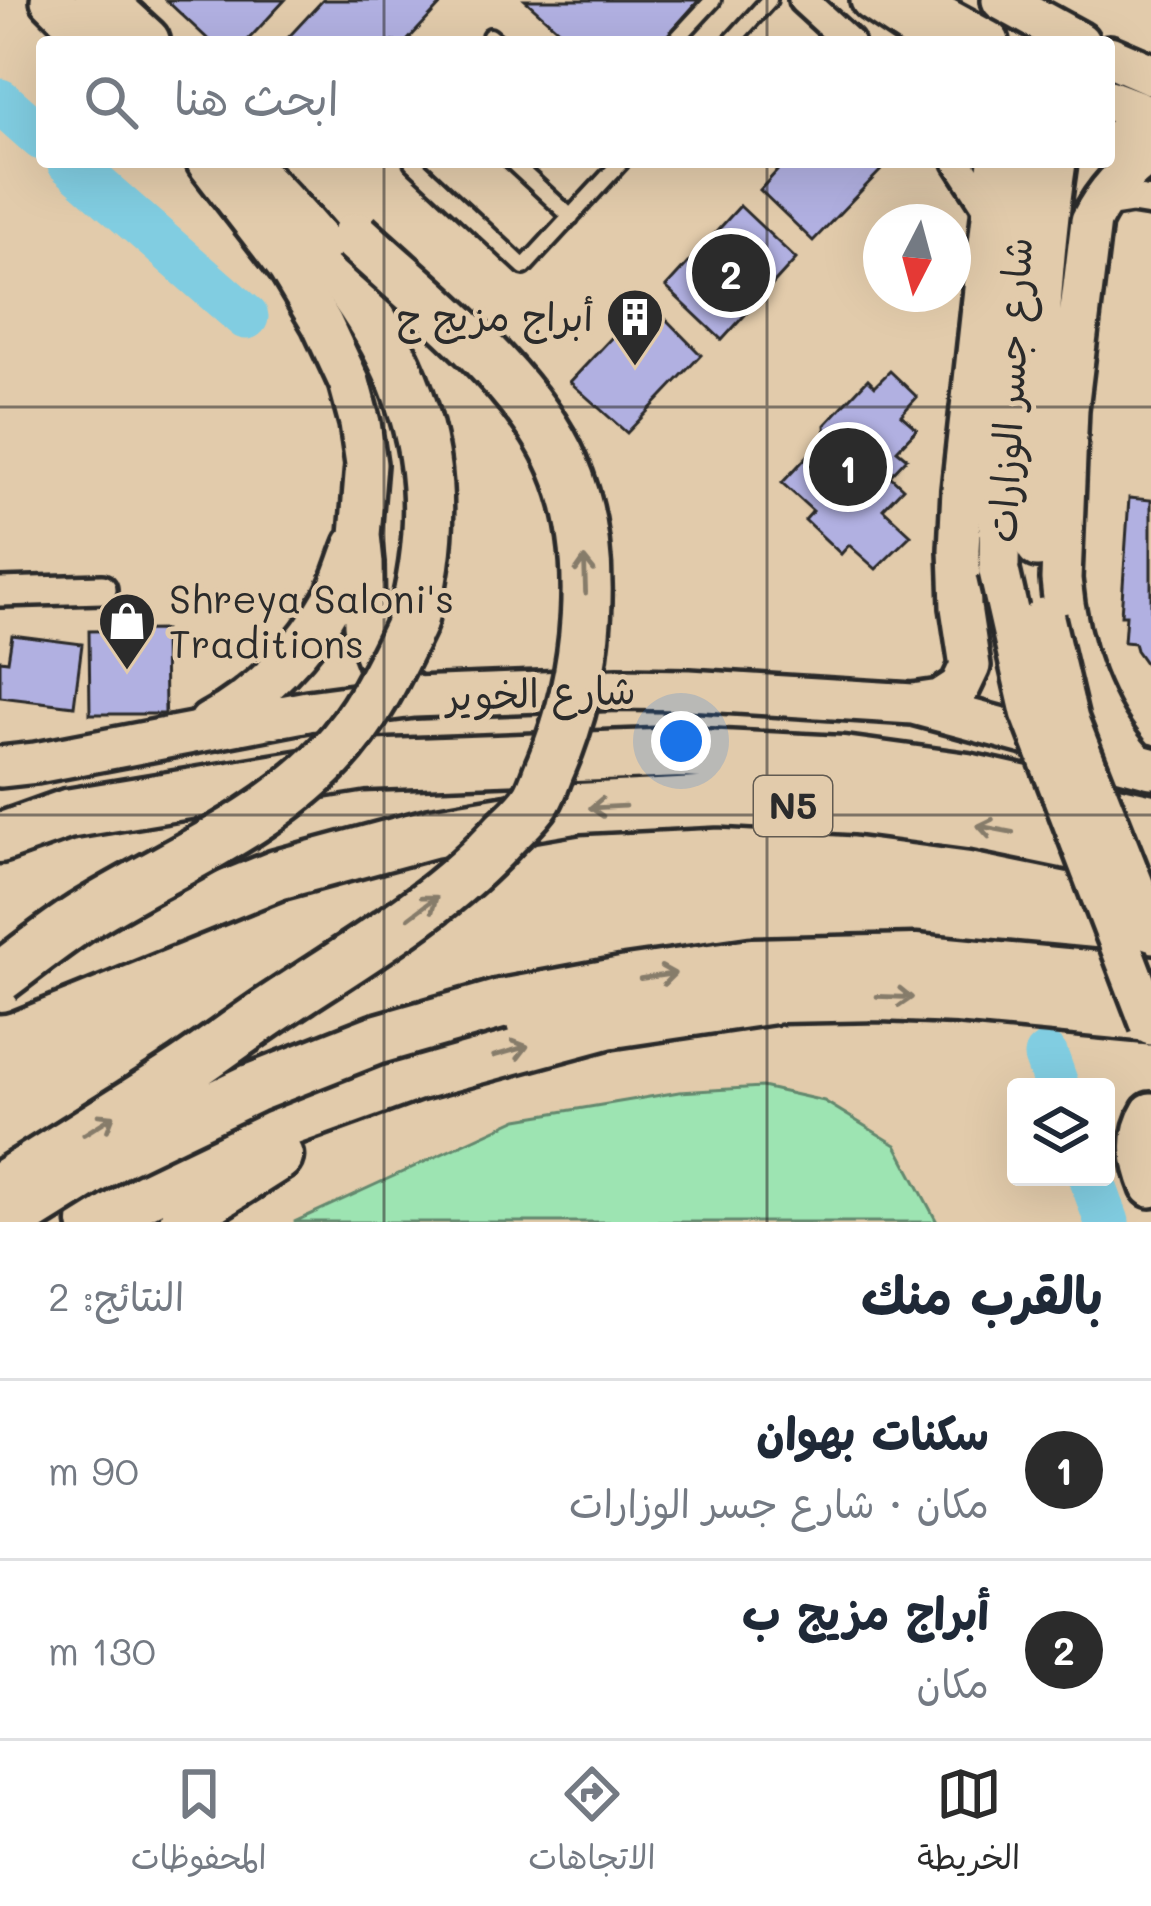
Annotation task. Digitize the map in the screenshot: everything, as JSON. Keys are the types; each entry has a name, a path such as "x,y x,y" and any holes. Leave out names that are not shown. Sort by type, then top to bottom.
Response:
{"highway":[{"path":"76,0 112,36"},
{"path":"99,0 138,36"},
{"path":"0,977 80,918 209,846 286,796 332,755 380,691 412,622 422,587 429,500 423,445 406,384 344,275 245,168"},
{"path":"32,1222 0,1186 362,952 463,878 536,800 574,704 584,647 586,593 583,530 563,464 495,366 281,168"},
{"path":"2,861 67,814 363,765 682,753 843,761 946,775 1151,819"},
{"name":"N5","path":"0,987 278,875 432,833 579,808 719,801 855,809 976,825 1151,861"},
{"path":"8,1222 122,1150 253,1088 375,1040 501,1004 752,963 915,959 1151,981"},
{"path":"93,1222 260,1132 415,1076 606,1024 780,998 880,996 958,999 1151,1021"},
{"path":"184,1222 204,1202 257,1167 458,1066"}],"main road":[{"path":"51,0 87,36"},
{"path":"871,0 925,36"},
{"path":"912,0 978,36"},
{"path":"1002,0 1056,36"},
{"path":"1115,59 1151,74"},
{"path":"1115,102 1151,116"},
{"path":"1115,141 1151,135"},
{"path":"961,607 994,635 1022,640 1057,629 1053,611 1061,579 1067,409 1091,221 1125,172 1151,153"},
{"path":"212,168 288,267 349,382 366,464 360,535 364,625 383,674 414,697"},
{"path":"994,724 970,666 959,550 997,168"},
{"name":"شارع جسر الوزارات","path":"1025,168 1000,469 999,571 1031,712 1151,1021"},
{"name":"شارع جسر الوزارات","path":"1054,178 1036,454 1038,563 1053,611 1068,720 1151,930"},
{"path":"188,734 227,713 272,679 334,598 360,535"},
{"path":"1053,611 1097,712 1113,739 1143,766"},
{"path":"914,704 940,700 960,687 970,666"},
{"name":"شارع الخوير","path":"0,767 308,711 414,697 618,689 914,704 1143,766"},
{"path":"1151,1113 1141,1134 1143,1166 1151,1187"}],"street":[{"path":"803,0 842,36"},
{"path":"962,168 993,216"},
{"path":"1100,204 1132,199 1151,202"},
{"path":"0,592 102,589"}],"lane":[{"path":"680,36 713,0"},
{"path":"736,36 769,0"},
{"path":"418,168 524,267 616,168"},
{"path":"518,168 571,217"}],"green space":[{"path":"762,1087 824,1101 896,1145 937,1222 294,1222 518,1119 679,1092"}],"building":[{"path":"166,0 285,0 252,36 205,36"},
{"path":"323,0 445,0 412,36 290,36"},
{"path":"525,0 699,0 667,36 565,36"},
{"path":"780,168 883,168 813,241 760,190"},
{"path":"740,206 796,259 722,340 666,287"},
{"name":"أبراج مزيج ج","path":"647,300 701,355 627,433 570,382"},
{"path":"890,371 917,397 901,415 917,429 897,450 907,458 890,476 903,488 883,509 911,535 876,569 849,545 841,554 805,520 813,511 782,483 818,445 834,457 840,451 826,438 825,425 868,379 875,386"},
{"path":"1129,498 1151,500 1151,671 1134,643 1124,642 1126,615 1121,615"},
{"name":"Shreya Saloni's Traditions","path":"164,630 165,714 90,714 89,631"},
{"path":"12,635 82,644 74,706 0,697 0,660 8,661"}],"waterway":[{"path":"0,101 36,133"},
{"path":"76,168 246,317"},
{"path":"1046,1056 1054,1078"},
{"path":"1094,1186 1107,1222"}],"place":[{"name":"أبراج مزيج ب","path":"731,273"},
{"name":"أبراج مزيج ج","path":"635,368"},
{"name":"سكنات بهوان","path":"848,467"},
{"name":"Shreya Saloni's Traditions","path":"127,672"}]}
